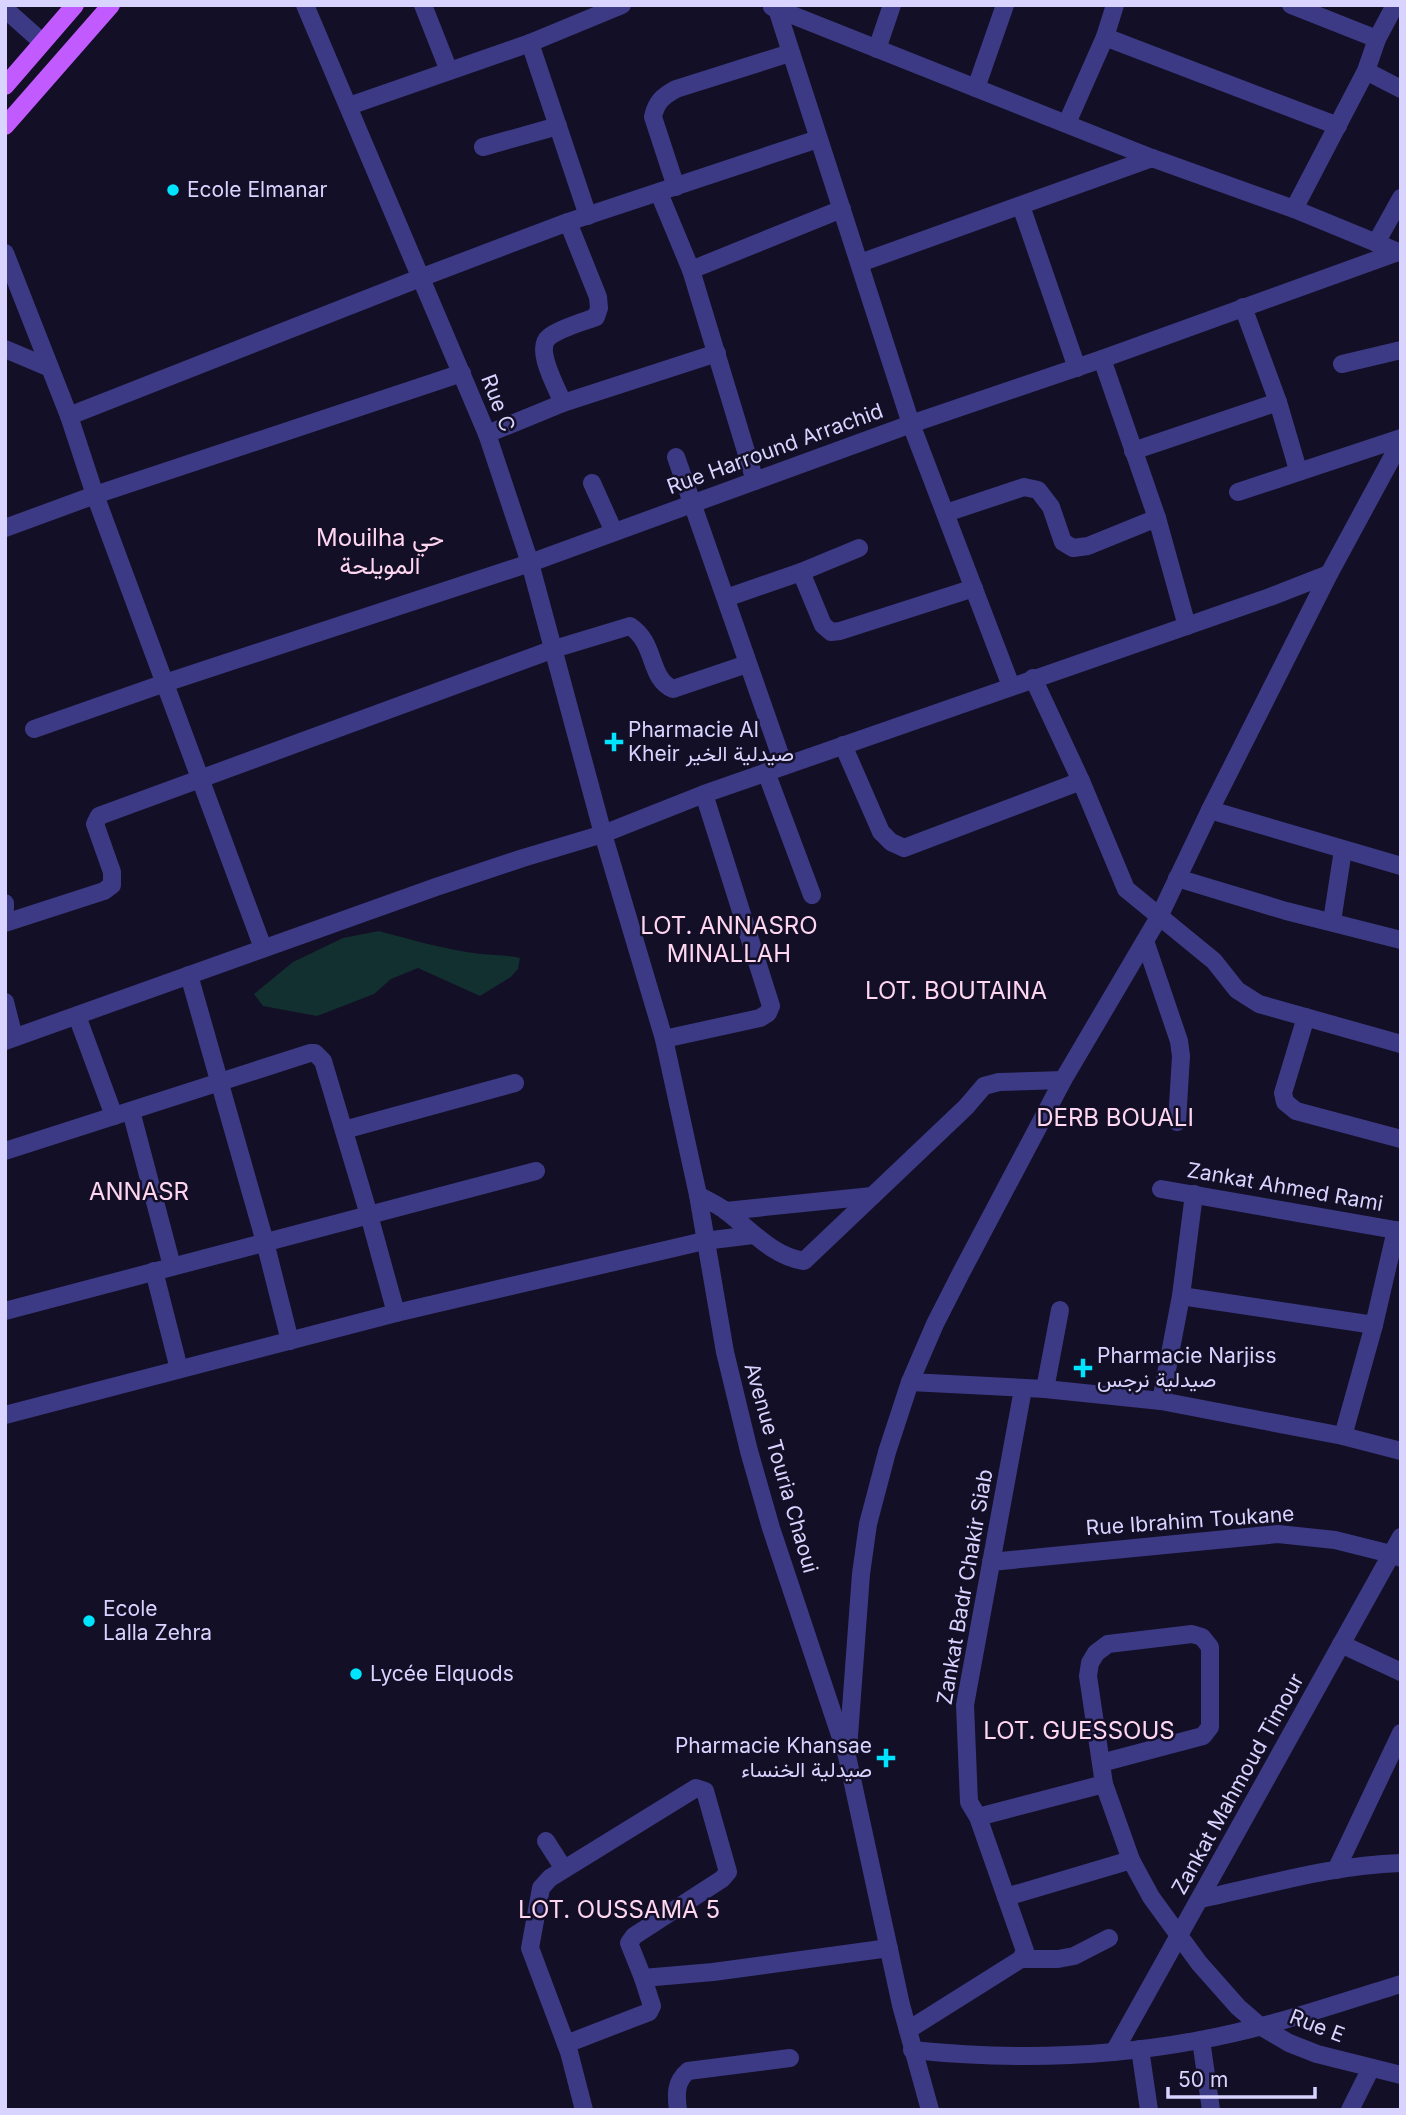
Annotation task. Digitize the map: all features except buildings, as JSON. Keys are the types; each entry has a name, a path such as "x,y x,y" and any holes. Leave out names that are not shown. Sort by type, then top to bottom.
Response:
{"main road":[{"path":"5,86 75,5"},
{"path":"5,126 111,5"}],"street":[{"name":"Rue C","path":"305,5 486,434 530,563 603,834"},
{"path":"423,5 449,71"},
{"path":"349,106 530,43 622,5"},
{"path":"877,49 892,5"},
{"path":"976,88 1005,5"},
{"path":"1067,123 1105,37 1115,5"},
{"path":"1291,5 1377,39"},
{"path":"1294,209 1366,71 1377,39 1395,5"},
{"path":"772,7 803,12 877,49 1152,158 1294,209 1399,253"},
{"path":"772,7 790,53 911,424 1011,686"},
{"path":"5,9 42,42"},
{"path":"1105,37 1338,126"},
{"path":"530,43 588,216"},
{"path":"755,481 668,190 653,117 655,106 663,96 676,89 790,53"},
{"path":"1366,71 1401,89"},
{"path":"483,147 558,126"},
{"path":"69,416 568,222 818,139"},
{"path":"860,263 1152,158"},
{"path":"1376,243 1401,198"},
{"path":"1021,206 1077,368"},
{"path":"691,270 842,209"},
{"path":"563,403 542,353 543,344 550,336 596,317 599,307 598,297 568,222"},
{"path":"5,253 69,416 95,495 263,947"},
{"name":"Rue Harround Arrachid","path":"34,729 530,563 911,424 1399,253"},
{"path":"1243,307 1279,402 1298,470"},
{"path":"5,349 50,368"},
{"path":"1342,364 1401,349"},
{"path":"486,434 563,403 717,353"},
{"path":"1102,359 1157,518 1187,626"},
{"path":"5,528 95,495 462,373"},
{"path":"1133,451 1279,402"},
{"path":"1238,492 1298,470 1401,440"},
{"path":"847,1756 861,1574 868,1524 887,1452 910,1382 956,1282 1063,1080 1159,917 1329,574 1401,440"},
{"path":"676,457 784,766"},
{"path":"592,483 614,532"},
{"path":"946,513 1024,487 1038,490 1051,507 1063,542 1073,548 1088,546 1157,518"},
{"path":"726,598 859,548"},
{"path":"801,572 823,625 831,632 974,588"},
{"path":"5,1002 10,1039 263,947 523,858 603,834 704,794 1329,574"},
{"path":"5,923 112,885 112,872 95,824 99,816 555,649 630,626 641,633 663,685 673,688 747,664"},
{"path":"1033,678 1081,781 1126,889 1214,961 1237,990 1259,1004 1401,1044"},
{"path":"844,745 881,832 891,842 904,848 1081,781"},
{"path":"766,772 812,895"},
{"path":"664,1039 752,1021 768,1013 771,1006 704,794"},
{"path":"1210,810 1401,866"},
{"name":"Avenue Touria Chaoui","path":"603,834 664,1039 698,1195 725,1352 749,1451 775,1541 847,1756 912,2050 930,2110"},
{"path":"1332,921 1343,850"},
{"path":"1177,878 1286,911 1401,940"},
{"path":"5,903 5,909"},
{"path":"1145,941 1179,1041 1181,1056 1177,1122"},
{"path":"189,975 221,1082 290,1340"},
{"path":"76,1016 122,1114 172,1266"},
{"path":"1306,1017 1283,1093 1285,1102 1296,1111 1401,1139"},
{"path":"5,1151 310,1053 320,1056 396,1313"},
{"path":"698,1195 726,1211 753,1235 792,1259 804,1261 966,1107 984,1086 999,1082 1063,1080"},
{"path":"344,1130 515,1083"},
{"path":"5,1311 536,1171"},
{"name":"Zankat Ahmed Rami","path":"1161,1189 1398,1231"},
{"path":"1161,1401 1181,1296 1194,1194"},
{"path":"726,1211 872,1196"},
{"path":"1343,1436 1398,1231"},
{"path":"5,1415 396,1313 704,1241 753,1235"},
{"path":"154,1271 179,1369"},
{"path":"1181,1296 1374,1325"},
{"path":"1045,1389 1060,1310"},
{"path":"910,1382 1045,1389 1161,1401 1343,1436 1401,1451"},
{"name":"Zankat Badr Chakir Siab","path":"1023,1388 965,1705 969,1802 978,1816 1023,1955"},
{"name":"Rue Ibrahim Toukane","path":"991,1562 1278,1534 1335,1540 1396,1556"},
{"name":"Zankat Mahmoud Timour","path":"1114,2052 1341,1644 1396,1556 1401,1537"},
{"name":"Rue E","path":"1101,1763 1202,1736 1210,1727 1210,1647 1202,1637 1192,1634 1108,1644 1096,1653 1090,1663 1088,1676 1104,1784 1131,1860 1151,1897 1179,1936 1238,2007 1260,2026 1289,2043 1317,2054 1401,2076"},
{"path":"1341,1644 1401,1672"},
{"path":"1336,1870 1401,1733"},
{"path":"978,1816 1104,1784"},
{"path":"566,2044 649,2012 652,2006 629,1943 634,1936 722,1879 728,1872 705,1791 696,1788 550,1878 541,1888 530,1948 566,2044 584,2110"},
{"path":"546,1841 564,1869"},
{"path":"1006,1897 1131,1860"},
{"path":"1201,1899 1336,1870 1401,1863"},
{"path":"908,2030 1023,1955 1058,1959 1074,1956 1109,1938"},
{"path":"643,1978 713,1972 889,1948"},
{"path":"912,2050 995,2056 1066,2056 1140,2049 1201,2040 1260,2026 1401,1984"},
{"path":"1201,2040 1211,2110"},
{"path":"1140,2049 1149,2110"},
{"path":"678,2110 678,2084 688,2071 790,2058"},
{"path":"1350,2110 1371,2068"}],"green space":[{"path":"379,931 455,950 520,958 518,969 511,977 480,996 418,968 391,979 374,994 317,1016 263,1006 254,994 293,962 343,938"}],"place":[{"name":"Ecole Elmanar","path":"173,190"},
{"name":"Pharmacie Al Kheir صيدلية الخير","path":"614,742"},
{"name":"Pharmacie Narjiss صيدلية نرجس","path":"1083,1368"},
{"name":"Ecole Lalla Zehra","path":"89,1621"},
{"name":"Lycée Elquods","path":"356,1674"},
{"name":"Pharmacie Khansae صيدلية الخنساء","path":"886,1758"}],"district":[{"name":"Mouilha حي المويلحة","path":"380,552"},
{"name":"LOT. ANNASRO MINALLAH","path":"729,940"},
{"name":"LOT. BOUTAINA","path":"956,991"},
{"name":"DERB BOUALI","path":"1115,1118"},
{"name":"ANNASR","path":"139,1192"},
{"name":"LOT. GUESSOUS","path":"1079,1731"},
{"name":"LOT. OUSSAMA 5","path":"619,1910"}]}
